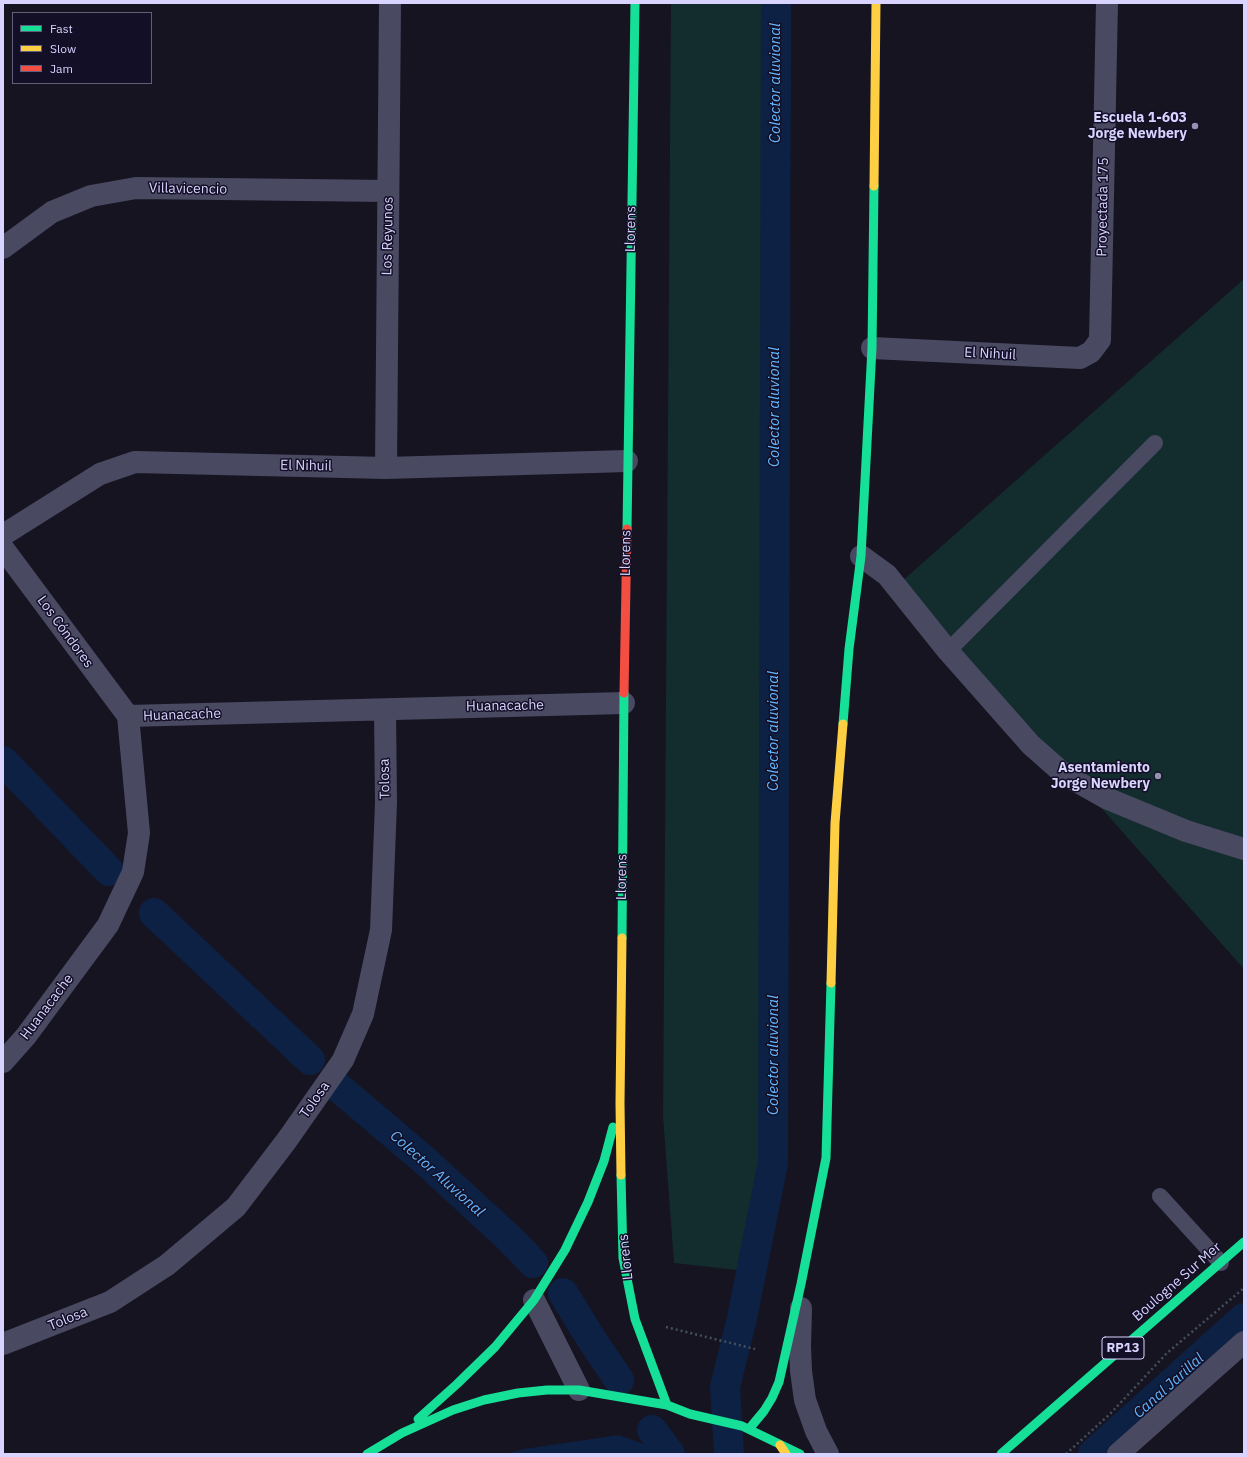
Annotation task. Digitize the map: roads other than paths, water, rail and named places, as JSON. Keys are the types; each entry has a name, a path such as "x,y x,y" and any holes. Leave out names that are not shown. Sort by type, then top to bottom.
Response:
{"street":[{"name":"Los Reyunos","path":"386,468 390,3"},
{"name":"Llorens","path":"635,3 627,461 620,1103 623,1258 635,1319 667,1405"},
{"path":"746,1428 764,1411 779,1382 802,1284 826,1158 835,823 849,649 861,556 872,348 876,3"},
{"name":"Proyectada 175","path":"1100,340 1107,3"},
{"name":"Villavicencio","path":"3,248 52,212 91,196 136,188 388,191"},
{"name":"El Nihuil","path":"872,348 1080,358 1091,352 1100,340"},
{"name":"El Nihuil","path":"3,535 100,474 136,462 386,468 627,461"},
{"name":"Los Cóndores","path":"3,548 128,716"},
{"path":"861,556 887,575 948,651 1031,745 1065,775 1106,798 1178,828 1244,849"},
{"name":"Huanacache","path":"3,1062 26,1036 108,925 133,872 139,833 128,716 624,703"},
{"name":"Tolosa","path":"3,1344 110,1302 167,1265 236,1207 287,1140 343,1060 363,1014 381,930 386,803 385,710"},
{"name":"Llorens","path":"402,1433 457,1384 495,1347 534,1300 565,1250 588,1202 604,1161 620,1103"},
{"name":"Boulogne Sur Mer","path":"1001,1454 1244,1242"},
{"path":"802,1284 800,1347 801,1371 805,1400 816,1431 828,1454"},
{"path":"534,1300 580,1390"},
{"path":"1118,1454 1244,1342"},
{"path":"367,1454 402,1433 453,1410 484,1400 518,1393 547,1390 580,1390 667,1405 690,1414 746,1428 800,1454"},
{"path":"780,1445 786,1454"}],"lane":[{"path":"948,651 1155,443"},
{"path":"1160,1196 1221,1262"}],"water":[{"path":"619,1435 671,1454 506,1454 524,1449"}],"waterway":[{"name":"Colector aluvional","path":"729,1454 725,1387 742,1318 773,1163 776,3"},
{"name":"Colector Aluvional","path":"3,761 109,871"},
{"name":"Colector Aluvional","path":"154,913 310,1060"},
{"name":"Colector Aluvional","path":"339,1088 423,1159 510,1239 533,1263"},
{"name":"Colector Aluvional","path":"563,1293 619,1380"},
{"name":"Canal Jarillal","path":"1093,1454 1244,1318"},
{"name":"Colector Aluvional","path":"652,1430 670,1454"}],"place":[{"name":"Escuela 1-603 Jorge Newbery","path":"1195,126"},
{"name":"Asentamiento Jorge Newbery","path":"1158,776"}]}
